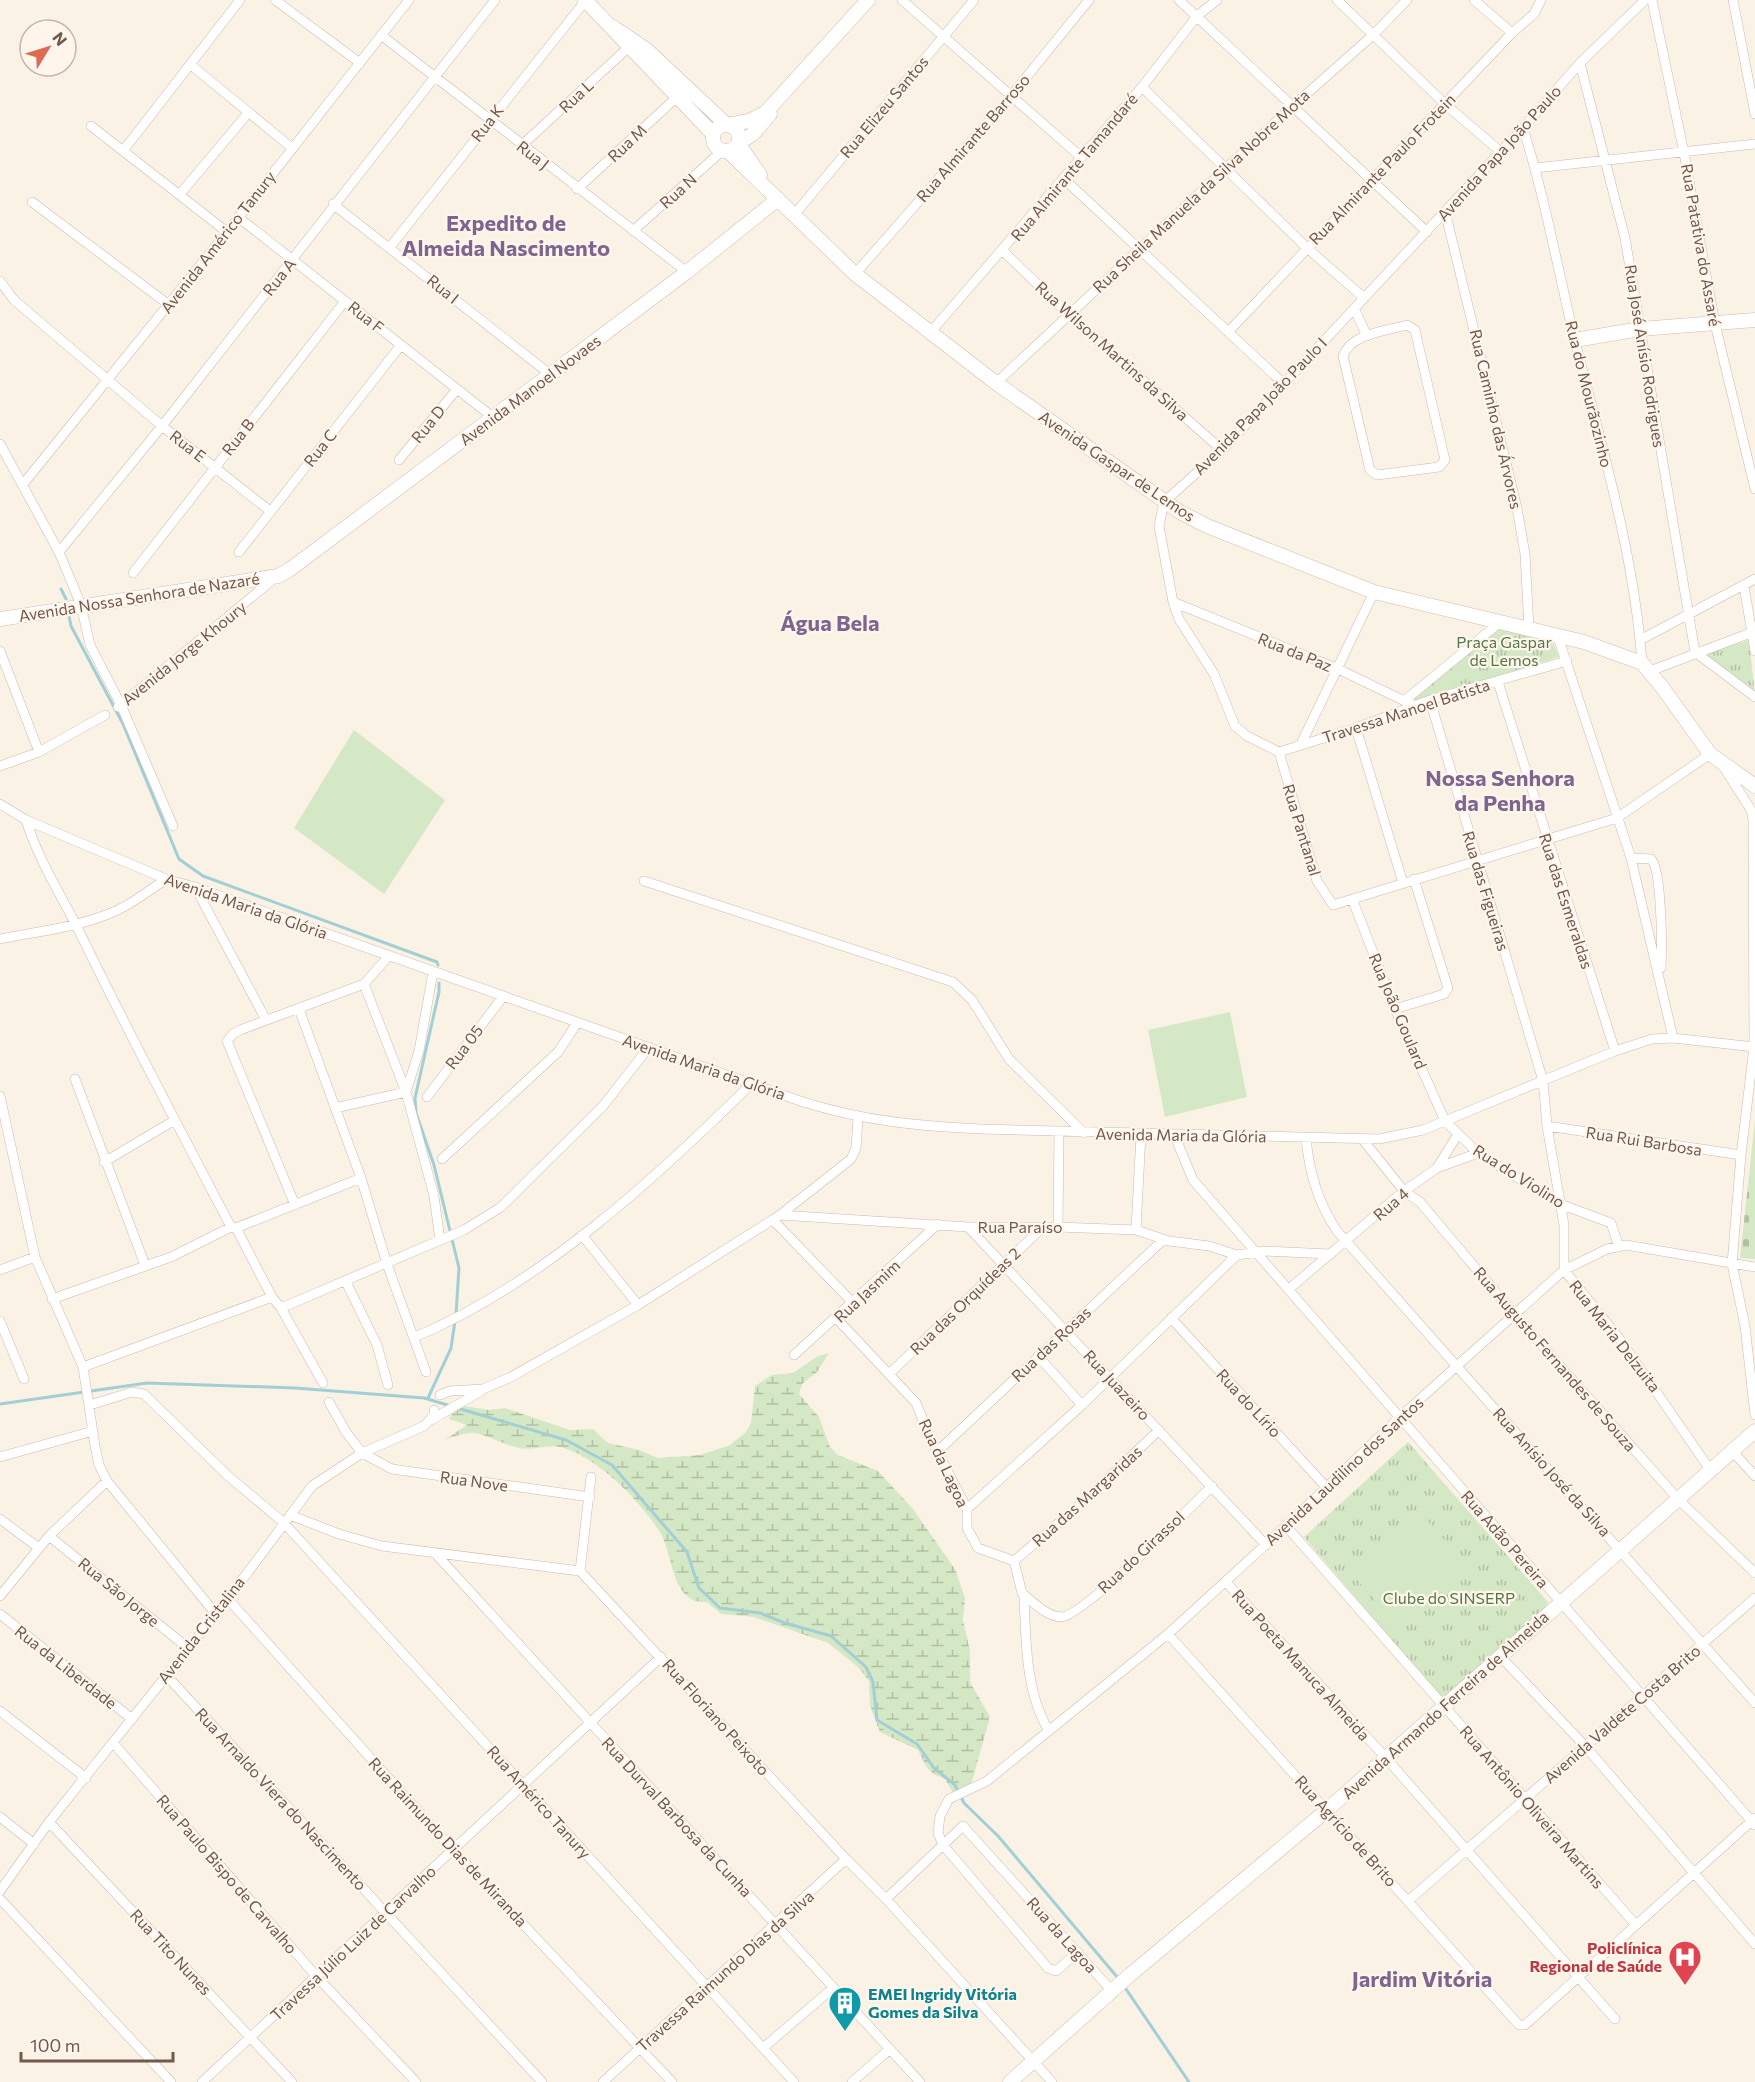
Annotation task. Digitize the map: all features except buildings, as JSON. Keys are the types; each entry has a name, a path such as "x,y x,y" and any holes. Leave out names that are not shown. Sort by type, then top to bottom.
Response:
{"street":[{"path":"123,151 240,0"},
{"path":"275,0 360,63"},
{"name":"Avenida Américo Tanury","path":"24,483 169,305 409,0"},
{"name":"Rua A","path":"59,552 162,426 293,260 333,204 495,0"},
{"path":"586,0 713,134 716,145 730,148 753,134 787,90 868,0"},
{"name":"Rua K","path":"390,247 586,0"},
{"path":"903,0 1081,157"},
{"name":"Rua Elizeu Santos","path":"794,214 974,0"},
{"name":"Rua Almirante Barroso","path":"855,274 1011,96 1089,0"},
{"path":"1179,0 1427,232"},
{"name":"Rua Almirante Tamandaré","path":"930,333 1142,87 1197,16 1216,0"},
{"path":"1337,0 1445,104 1501,152"},
{"name":"Rua Sheila Manuela da Silva Nobre Mota","path":"996,383 1293,106 1373,35 1407,0"},
{"path":"1474,0 1512,33"},
{"name":"Avenida Papa João Paulo","path":"1354,308 1501,152 1580,63 1645,0"},
{"name":"Rua Patativa do Assaré","path":"1652,0 1684,153 1715,324 1755,489"},
{"path":"1733,0 1755,114"},
{"name":"Rua Almirante Paulo Frotein","path":"1228,332 1539,4"},
{"path":"614,28 647,50 738,135 730,148"},
{"name":"Rua J","path":"381,35 521,146 687,272"},
{"name":"Rua L","path":"521,146 630,46"},
{"name":"Rua José Anísio Rodrigues","path":"1580,63 1625,238 1695,652"},
{"path":"191,65 292,148"},
{"path":"1142,87 1307,248 1363,297"},
{"path":"713,134 720,126 758,117 787,90"},
{"name":"Rua M","path":"577,189 677,97"},
{"path":"180,194 249,112"},
{"path":"91,126 227,232"},
{"name":"Rua do Mourãozinho","path":"1523,128 1536,168 1575,340 1617,503 1646,667"},
{"path":"1536,168 1755,144"},
{"name":"Avenida Gaspar de Lemos","path":"730,148 774,195 855,274 996,383 1164,502 1206,526 1374,592 1584,642 1646,667"},
{"name":"Rua N","path":"633,231 730,148"},
{"path":"1064,178 1138,250 1283,383"},
{"name":"Avenida Manoel Novaes","path":"278,576 302,562 687,272 774,195"},
{"path":"32,202 169,305"},
{"name":"Rua I","path":"333,204 551,375"},
{"name":"Rua Caminho das Árvores","path":"1445,211 1517,508 1526,554 1529,629"},
{"name":"Rua F","path":"238,217 494,418"},
{"name":"Rua Wilson Martins da Silva","path":"1003,251 1068,314 1221,450"},
{"name":"Rua E","path":"0,280 14,300 162,426 270,511"},
{"name":"Rua B","path":"133,573 345,301"},
{"path":"1354,308 1367,336"},
{"name":"Avenida Papa João Paulo I","path":"1164,502 1221,450 1354,308"},
{"path":"1575,340 1640,329 1755,320"},
{"path":"1408,325 1414,328 1444,455 1441,466 1377,475 1372,473 1343,356 1353,342 1367,336 1408,325"},
{"name":"Rua C","path":"239,552 401,345"},
{"name":"Rua D","path":"399,460 457,389"},
{"path":"0,444 24,483 59,552 81,605 90,645 120,706 173,826"},
{"path":"1164,502 1159,526 1173,602 1179,619 1214,674 1235,726 1247,736 1279,752"},
{"name":"Avenida Nossa Senhora de Nazaré","path":"0,619 278,576"},
{"name":"Avenida Jorge Khoury","path":"120,706 278,576"},
{"path":"1640,640 1755,579"},
{"path":"1744,586 1755,651"},
{"path":"1301,744 1374,592"},
{"name":"Rua da Paz","path":"1173,602 1336,668 1415,706"},
{"path":"1404,701 1499,622"},
{"path":"1753,632 1646,667 1715,758 1751,810 1753,819 1755,1047 1741,1155 1732,1264 1746,1326 1755,1415"},
{"path":"1557,637 1567,661 1631,858 1673,1038"},
{"path":"0,651 39,752"},
{"path":"1695,652 1755,697"},
{"name":"Travessa Manoel Batista","path":"1279,752 1356,728 1430,700 1567,661"},
{"name":"Rua das Esmeraldas","path":"1498,682 1615,1051"},
{"name":"Rua das Figueiras","path":"1430,700 1543,1080"},
{"path":"0,766 39,752 105,715"},
{"path":"1356,728 1403,883"},
{"name":"Rua Pantanal","path":"1279,752 1317,881 1333,905 1353,901"},
{"path":"1353,901 1414,879 1617,819 1715,758"},
{"path":"1715,758 1755,786"},
{"name":"Avenida Maria da Glória","path":"0,804 26,820 166,879 195,887 502,998 751,1084 858,1118 919,1126 1363,1140 1408,1134 1615,1051 1652,1039 1673,1038 1755,1047"},
{"path":"26,820 35,851 76,924 175,1120 272,1297 281,1308 323,1383"},
{"path":"1631,858 1651,859 1656,868 1661,928 1660,979"},
{"path":"0,939 76,924 116,911 166,879"},
{"path":"1395,1009 1444,994 1448,988 1414,879"},
{"path":"644,881 953,982 972,1000 1009,1059 1084,1133"},
{"path":"195,887 266,1020"},
{"name":"Rua João Goulard","path":"1353,901 1395,1009 1445,1121"},
{"path":"295,1205 227,1041 232,1034 364,984 388,957"},
{"path":"406,1092 419,1051 433,972"},
{"path":"364,984 406,1092 434,1196 442,1239"},
{"name":"Rua 05","path":"427,1097 502,998"},
{"path":"299,1009 361,1178 387,1264 426,1372"},
{"path":"442,1159 558,1052 577,1023"},
{"path":"281,1308 464,1230 501,1207 583,1128 624,1081 649,1047"},
{"path":"75,1079 104,1162 145,1265"},
{"name":"Rua Maria Delzuita","path":"1543,1080 1547,1126 1564,1226 1564,1270 1626,1346 1711,1471"},
{"path":"415,1337 463,1315 582,1235 689,1144 751,1084"},
{"path":"335,1108 406,1092"},
{"path":"0,1095 35,1257 84,1370 99,1465 107,1481 215,1613"},
{"path":"440,1395 450,1391 483,1389 509,1378 638,1305 776,1218 851,1159 856,1148 858,1118"},
{"path":"104,1162 175,1120"},
{"name":"Rua do Violino","path":"1445,1121 1479,1153 1560,1204 1611,1223 1619,1246"},
{"name":"Rua Rui Barbosa","path":"1547,1126 1741,1155"},
{"path":"1058,1227 1059,1131"},
{"path":"1136,1230 1141,1134"},
{"name":"Rua Adão Pereira","path":"1174,1134 1190,1176 1213,1203 1261,1251 1289,1289 1560,1603 1754,1821"},
{"name":"Rua 4","path":"1437,1168 1458,1134"},
{"name":"Rua Anísio José da Silva","path":"1306,1138 1309,1165 1320,1202 1332,1225 1755,1703"},
{"name":"Rua Augusto Fernandes de Souza","path":"1363,1140 1404,1191 1420,1202 1515,1315 1678,1499 1755,1573"},
{"name":"Rua 4","path":"1347,1243 1404,1191 1437,1168 1479,1153"},
{"path":"52,1299 188,1250 234,1227 361,1178"},
{"path":"776,1218 853,1303"},
{"name":"Rua Paraíso","path":"776,1218 968,1227 1136,1230 1163,1239 1205,1245 1237,1255 1261,1251 1332,1254"},
{"name":"Rua Jasmim","path":"794,1355 837,1319 938,1224"},
{"name":"Rua Juazeiro","path":"968,1227 1266,1545"},
{"name":"Rua das Orquídeas 2","path":"889,1374 1042,1228"},
{"path":"582,1235 638,1305"},
{"name":"Rua das Rosas","path":"939,1450 1163,1239"},
{"path":"1289,1289 1347,1243"},
{"name":"Avenida Laudilino dos Santos","path":"943,1845 938,1833 944,1807 950,1799 987,1781 1168,1634 1328,1488 1400,1417 1564,1270 1607,1249 1626,1245 1755,1267"},
{"path":"967,1509 1082,1405 1237,1255"},
{"path":"0,1260 4,1268 35,1257"},
{"path":"346,1282 374,1339 388,1385"},
{"path":"84,1370 272,1297"},
{"name":"Rua do Lírio","path":"1171,1318 1328,1488"},
{"name":"Rua da Lagoa","path":"837,1319 916,1403 930,1437 939,1450 967,1509 967,1528 978,1548 1014,1561"},
{"path":"0,1321 24,1379"},
{"path":"1038,1356 1082,1405"},
{"name":"Avenida Cristalina","path":"0,1891 49,1822 228,1599 312,1486 362,1453 414,1432 483,1389"},
{"path":"90,1401 132,1392 144,1394 227,1475 287,1519 382,1546 580,1571 591,1477"},
{"path":"329,1402 346,1432 362,1453"},
{"path":"431,1420 434,1410"},
{"name":"Rua das Margaridas","path":"1014,1561 1081,1504 1160,1430"},
{"path":"0,1457 93,1431"},
{"name":"Avenida Armando Ferreira de Almeida","path":"1010,2082 1131,1974 1327,1809 1499,1654 1755,1431"},
{"path":"1733,1452 1755,1476"},
{"name":"Rua Nove","path":"362,1453 392,1469 590,1497"},
{"path":"0,1596 49,1536 107,1481"},
{"name":"Rua do Girassol","path":"1024,1595 1054,1615 1068,1616 1110,1584 1212,1486"},
{"path":"0,1519 39,1548"},
{"name":"Rua Américo Tanury","path":"287,1519 524,1785 794,2082"},
{"name":"Rua Antônio Oliveira Martins","path":"1286,1526 1636,1925"},
{"name":"Rua São Jorge","path":"49,1536 188,1648"},
{"name":"Rua Durval Barbosa da Cunha","path":"434,1552 920,2082"},
{"path":"1014,1561 1024,1595 1032,1683 1037,1705 1049,1731"},
{"name":"Rua Floriano Peixoto","path":"580,1571 662,1657 846,1859 886,1899 1052,2082"},
{"name":"Rua Poeta Manuca Almeida","path":"1226,1582 1385,1757 1614,2019"},
{"name":"Avenida Valdete Costa Brito","path":"1408,1900 1755,1598"},
{"name":"Rua Raimundo Dias de Miranda","path":"228,1599 453,1850 672,2082"},
{"name":"Rua da Liberdade","path":"0,1614 132,1719"},
{"name":"Rua Agrício de Brito","path":"1168,1634 1327,1809 1514,2021 1525,2025 1579,1978"},
{"path":"1499,1654 1585,1746 1755,1944"},
{"name":"Travessa Júlio Luiz de Carvalho","path":"202,2082 662,1657"},
{"name":"Rua Arnaldo Viera do Nascimento","path":"166,1675 542,2082"},
{"path":"0,1711 86,1778"},
{"name":"Rua Paulo Bispo de Carvalho","path":"114,1743 317,1977 416,2082"},
{"path":"0,1817 34,1844"},
{"path":"1579,1978 1694,1872 1754,1821"},
{"name":"Rua Tito Nunes","path":"49,1822 292,2082"},
{"name":"Rua da Lagoa","path":"943,1845 963,1826 1078,1953 1114,1989"},
{"path":"886,1899 943,1845 1048,1968 1056,1971 1078,1953"},
{"name":"Travessa Raimundo Dias da Silva","path":"603,2082 846,1859"},
{"path":"0,1899 171,2082"},
{"path":"764,2048 833,1988"},
{"path":"852,2082 890,2049"}],"green space":[{"name":"Praça Gaspar de Lemos","path":"1498,629 1552,640 1559,657 1417,701 1414,697"},
{"path":"1749,640 1755,696 1703,654"},
{"path":"354,730 445,800 384,894 294,828"},
{"path":"1230,1012 1247,1097 1165,1117 1148,1030"},
{"path":"1755,1120 1755,1259 1740,1258"},
{"path":"829,1353 817,1372 802,1384 799,1394 819,1417 830,1447 838,1455 878,1471 913,1509 955,1569 965,1598 963,1620 970,1651 970,1682 990,1717 969,1792 955,1796 945,1779 933,1774 926,1766 918,1750 880,1732 870,1706 869,1681 858,1667 828,1643 754,1617 721,1614 707,1602 695,1601 686,1595 675,1576 660,1532 641,1507 603,1470 574,1452 560,1447 519,1448 475,1433 444,1440 467,1425 449,1419 458,1405 489,1410 505,1408 570,1430 593,1429 608,1443 639,1450 658,1458 700,1455 730,1445 746,1432 751,1423 755,1386 772,1375 793,1373 818,1356"},
{"name":"Clube do SINSERP","path":"1408,1442 1548,1602 1544,1610 1442,1699 1304,1537"},
{"path":"1423,1516 1463,1560 1395,1622 1355,1578"}],"waterway":[{"path":"61,589 66,599"},
{"path":"69,616 71,626 123,724 179,859 203,876 437,962 438,965"},
{"path":"439,983 439,992 415,1098 416,1113 434,1165 459,1268 456,1314"},
{"path":"428,1398 451,1348 455,1321"},
{"path":"0,1404 147,1383 295,1388 424,1398 451,1406"},
{"path":"457,1408 566,1440 612,1465 687,1552 699,1588 720,1608 760,1613 785,1623 831,1636 866,1667 873,1682 877,1720 917,1744 934,1768 955,1785 964,1803 998,1836 1118,1978"},
{"path":"1124,1986 1189,2082"}],"place":[{"name":"Policlínica Regional de Saúde","path":"1685,1986"},
{"name":"EMEI lngridy Vitória Gomes da Silva","path":"845,2032"}],"district":[{"name":"Expedito de Almeida Nascimento","path":"506,236"},
{"name":"Água Bela","path":"830,623"},
{"name":"Nossa Senhora da Penha","path":"1500,790"},
{"name":"Jardim Vitória","path":"1422,1979"}]}
